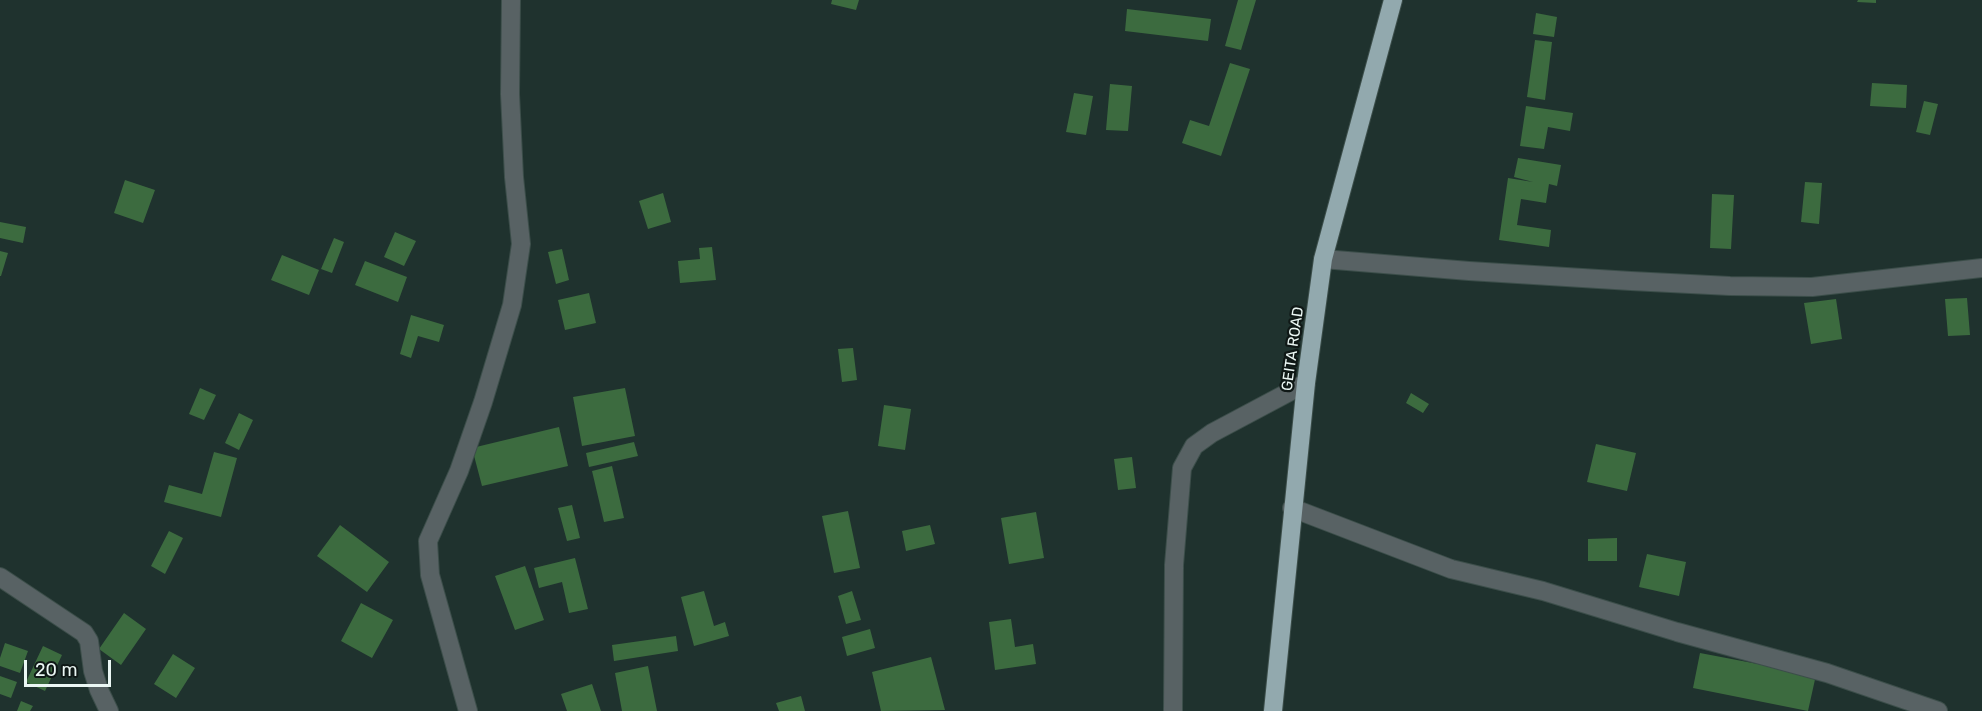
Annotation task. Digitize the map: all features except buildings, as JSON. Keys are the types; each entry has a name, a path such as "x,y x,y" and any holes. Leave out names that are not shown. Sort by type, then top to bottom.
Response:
{"highway":[{"name":"GEITA ROAD","path":"1273,711 1292,508 1323,260 1393,0"}],"street":[{"path":"468,711 430,575 428,541 459,471 483,402 512,305 521,244 514,177 510,94 510,0"},
{"path":"1323,260 1730,286 1812,287 1982,268"},
{"path":"1173,711 1174,565 1182,468 1194,446 1212,433 1306,383"},
{"path":"1292,508 1451,569 1542,591 1827,674 1938,711"},
{"path":"0,577 84,633 89,641 93,671 99,690 109,711"}]}
